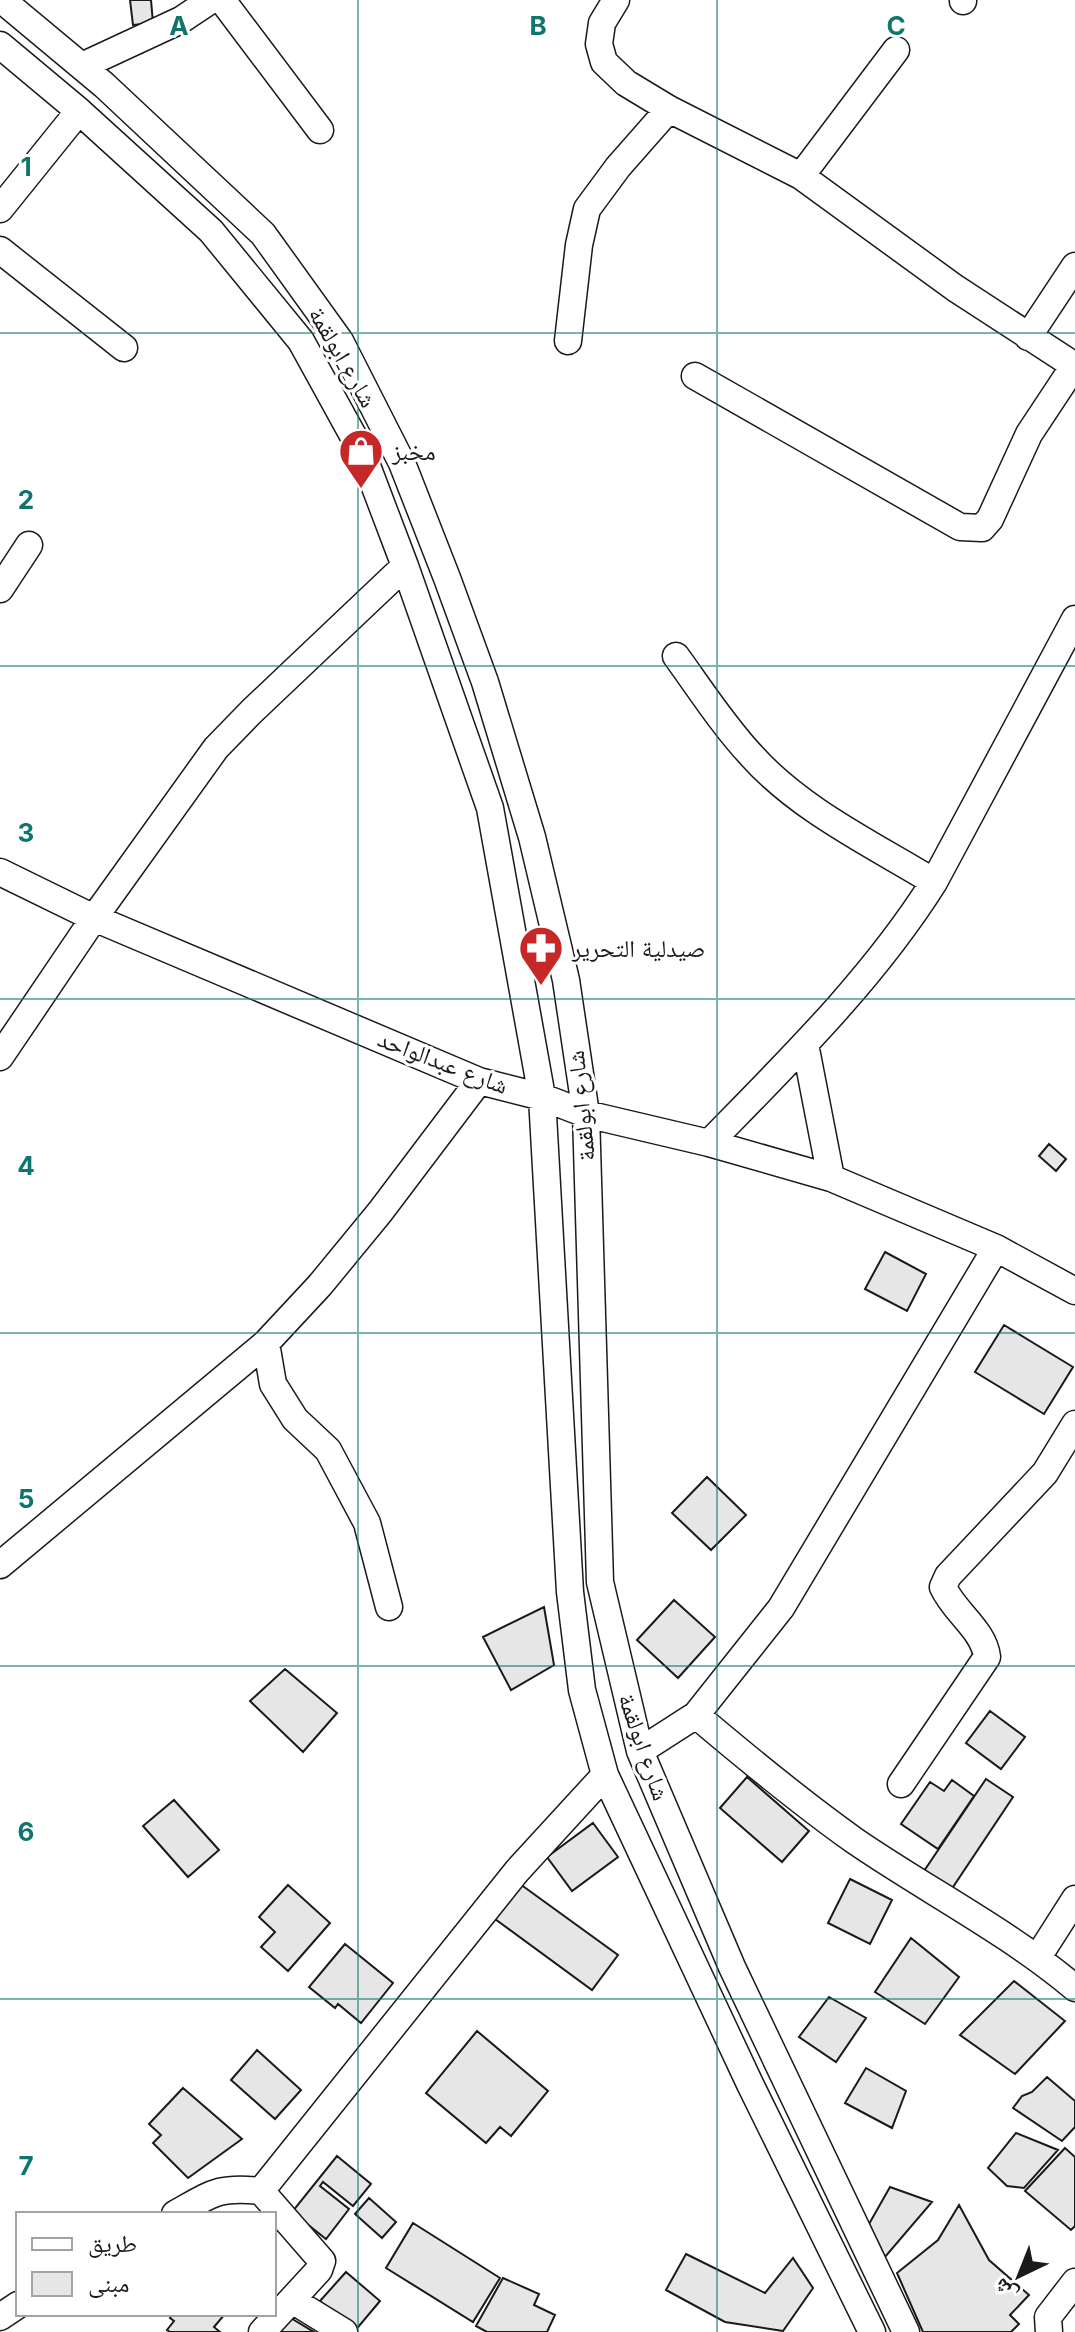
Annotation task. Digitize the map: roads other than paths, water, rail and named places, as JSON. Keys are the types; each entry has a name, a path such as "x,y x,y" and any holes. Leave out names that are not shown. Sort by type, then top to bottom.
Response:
{"street":[{"name":"شارع ابولقمة","path":"2,0 82,66 263,234 340,341 402,463 485,682 532,837 566,980 586,1114 600,1582 640,1751 732,1967 906,2332"},
{"path":"82,66 181,20 211,0"},
{"path":"222,0 320,130"},
{"path":"616,0 602,23 599,44 604,62 626,83 669,109 801,176 1028,337 1075,366 1029,434 990,519 982,528 960,527 695,376"},
{"name":"شارع ابولقمة","path":"0,45 79,111 211,231 301,341 361,450 490,808 542,1097 570,1592 582,1690 605,1775 750,2084 872,2332"},
{"path":"801,176 896,50"},
{"path":"568,341 579,245 587,209 618,167 669,109"},
{"path":"0,209 79,111"},
{"path":"0,250 124,348"},
{"path":"1028,337 1075,266"},
{"path":"0,589 29,545"},
{"path":"0,1057 94,918 216,748 405,566"},
{"path":"709,1143 805,1044 910,920 934,882 1075,619"},
{"path":"676,656 751,755 779,781 808,805 934,882"},
{"name":"شارع عبدالواحد","path":"0,872 94,918 479,1081 542,1097 586,1114 709,1143 831,1178 996,1248 1075,1291"},
{"path":"805,1044 831,1178"},
{"path":"0,1565 266,1343 320,1285 380,1212 479,1081"},
{"path":"640,1751 696,1715 788,1597 996,1248"},
{"path":"266,1343 273,1384 295,1419 328,1450 367,1523 389,1607"},
{"path":"901,1784 987,1657 986,1645 948,1599 943,1587 948,1576 1045,1473 1075,1424"},
{"path":"696,1715 790,1794 857,1842 1038,1957 1075,1988"},
{"path":"261,2191 517,1871 605,1775"},
{"path":"1038,1957 1075,1899"},
{"path":"179,2212 214,2193 234,2188 261,2191 322,2261 319,2270 262,2332"},
{"path":"1049,2332 1048,2317 1075,2282"},
{"path":"292,2300 344,2332"}],"place":[{"name":"مخبز","path":"361,490"},
{"name":"صيدلية التحرير","path":"541,987"}]}
